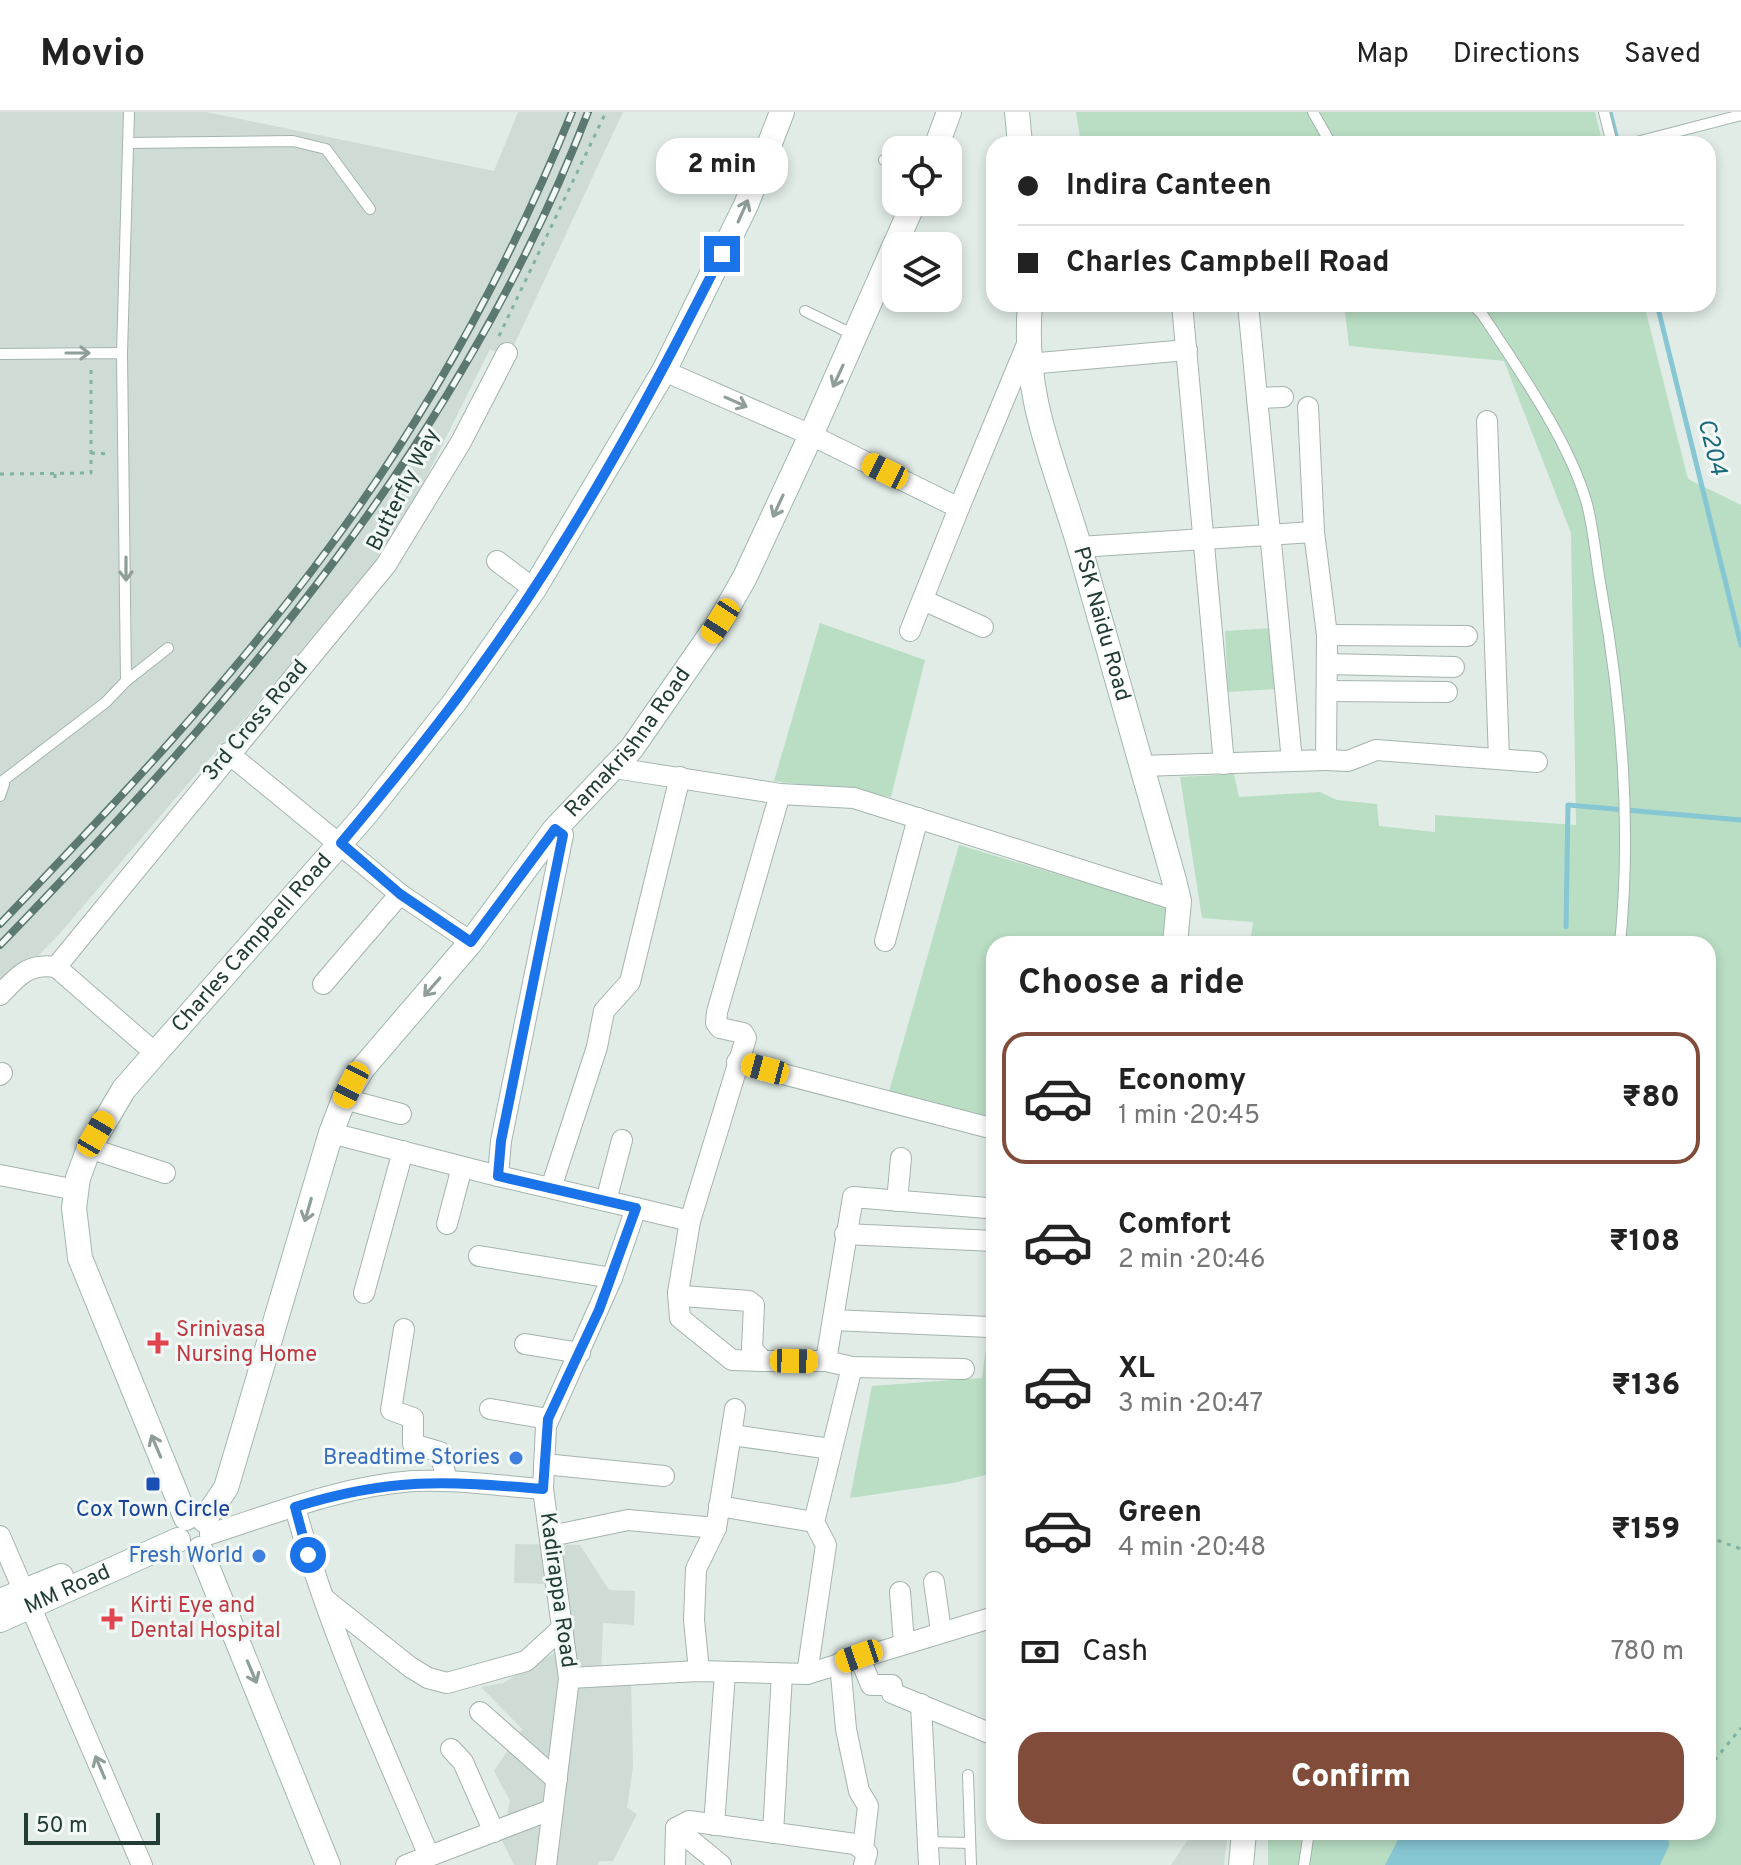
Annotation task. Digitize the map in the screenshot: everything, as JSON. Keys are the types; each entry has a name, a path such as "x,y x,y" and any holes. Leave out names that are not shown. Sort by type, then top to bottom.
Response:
{"street":[{"name":"Charles Campbell Road","path":"328,1865 281,1742 85,1274 76,1238 76,1190 89,1148 118,1097 154,1052 341,843 454,703 534,589 664,371 746,205 782,112"},
{"path":"940,136 949,112"},
{"path":"1017,112 1019,136"},
{"name":"Ramakrishna Road","path":"192,1532 226,1488 331,1133 344,1099 363,1068 471,942 555,829 615,768 731,604 811,435 908,216"},
{"name":"PSK Naidu Road","path":"1030,312 1027,354 1040,427 1079,547 1179,901 1176,936"},
{"path":"1183,312 1224,764"},
{"path":"1249,312 1292,761"},
{"name":"3rd Cross Road","path":"56,967 228,753 386,565 461,442 501,350"},
{"path":"910,631 959,508 1027,354 1187,350"},
{"path":"664,371 811,435 959,508"},
{"path":"1257,398 1283,397"},
{"path":"1308,407 1314,532 1327,635 1326,760"},
{"path":"1487,421 1499,759"},
{"path":"1079,547 1314,532"},
{"path":"497,561 534,589"},
{"path":"923,600 983,627"},
{"path":"1327,635 1467,636"},
{"path":"1327,664 1454,667"},
{"path":"1328,691 1447,692"},
{"path":"1141,766 1348,761 1376,750 1537,762"},
{"path":"228,753 400,894 471,942"},
{"path":"615,768 780,794 854,798 1179,901"},
{"path":"551,1188 597,1047 604,1011 630,982 680,777"},
{"path":"780,794 717,1012 716,1023 720,1028 745,1035 690,1221 678,1293 680,1318 732,1360 826,1361 852,1367 964,1369"},
{"path":"885,941 918,818"},
{"path":"498,1176 501,1141 563,835 555,829"},
{"path":"323,984 400,894"},
{"path":"0,995 23,971 38,965 56,967 154,1052"},
{"path":"737,1062 986,1127"},
{"path":"344,1099 401,1114"},
{"path":"331,1133 690,1221"},
{"path":"606,1201 622,1140"},
{"path":"89,1148 165,1173"},
{"path":"364,1293 403,1151"},
{"path":"897,1201 901,1158"},
{"path":"447,1224 462,1167"},
{"path":"0,1175 76,1190"},
{"path":"826,1361 853,1197 986,1208"},
{"name":"Kadirappa Road","path":"546,1865 569,1678 543,1489 548,1419 612,1278 636,1208"},
{"path":"845,1234 986,1241"},
{"path":"479,1256 612,1278"},
{"path":"678,1293 683,1296 749,1301 754,1305 752,1349 763,1361"},
{"path":"833,1320 986,1327"},
{"path":"404,1329 391,1410 413,1418 413,1444 440,1452 447,1481"},
{"path":"525,1344 580,1353"},
{"path":"807,1674 826,1545 814,1522 852,1367"},
{"path":"490,1409 548,1419"},
{"path":"699,1671 694,1620 696,1569 716,1528 735,1409"},
{"path":"732,1435 831,1449"},
{"path":"544,1464 664,1476"},
{"path":"192,1532 383,1484 447,1481 543,1489"},
{"path":"719,1506 814,1522"},
{"path":"295,1507 308,1555 358,1687 429,1856"},
{"path":"551,1536 628,1520 716,1528"},
{"name":"MM Road","path":"0,1620 28,1599 192,1532"},
{"path":"0,1536 142,1865"},
{"path":"934,1582 941,1631"},
{"path":"900,1592 904,1643"},
{"name":"MM Road","path":"0,1601 28,1599"},
{"path":"325,1599 410,1667 428,1678 447,1683 526,1661 562,1628"},
{"path":"569,1678 699,1671 807,1674 986,1619"},
{"path":"849,1659 871,1685 892,1685 892,1693 986,1732"},
{"path":"849,1659 846,1729 859,1791 868,1806 864,1857"},
{"path":"714,1825 725,1673"},
{"path":"773,1833 782,1674"},
{"path":"921,1704 929,1865"},
{"path":"480,1712 557,1780"},
{"path":"451,1749 463,1762 494,1832"},
{"path":"406,1865 553,1809"},
{"path":"676,1828 689,1821 855,1844 864,1857"},
{"path":"675,1865 676,1828"},
{"path":"676,1828 721,1865"},
{"path":"1241,1865 1243,1840"}],"lane":[{"path":"126,681 122,353 129,112"},
{"path":"1313,112 1326,136"},
{"path":"1604,112 1610,136"},
{"path":"1660,136 1741,115"},
{"path":"128,143 293,141 326,149 370,209"},
{"path":"805,311 856,336"},
{"path":"1480,312 1544,409 1586,503 1608,629 1626,800 1620,936"},
{"path":"0,354 122,353"},
{"path":"0,796 2,784 106,702 126,681 168,648"},
{"path":"968,1775 971,1865"},
{"path":"1304,1865 1308,1840"},
{"path":"929,1842 970,1843"}],"path":[{"path":"501,350 606,112"},
{"path":"0,474 91,473 91,369"},
{"path":"55,474 55,484"},
{"path":"1716,1540 1741,1549"},
{"path":"1716,1758 1741,1728"}],"shaded area":[{"path":"0,112 206,112 494,171 518,112 623,112 508,358 490,349 392,546 55,939 0,994"},
{"path":"515,1544 580,1545 609,1590 635,1591 634,1625 603,1623 601,1678 631,1677 633,1767 627,1808 637,1814 613,1861 599,1861 598,1865 514,1865 502,1841 510,1801 494,1771 522,1729 481,1687 503,1683 563,1648 552,1584 514,1583"},
{"path":"1188,1840 1227,1840 1224,1865 1171,1865"}],"green space":[{"path":"1076,112 1595,112 1601,136 1080,136"},
{"path":"1345,312 1646,312 1688,479 1741,505 1741,1865 1268,1865 1268,1840 1716,1840 1716,936 1251,936 1253,922 1202,918 1180,777 1234,774 1239,797 1320,792 1337,800 1377,804 1379,826 1435,832 1435,815 1576,825 1571,533 1504,361 1349,346"},
{"path":"820,623 925,660 891,797 774,781"},
{"path":"1273,628 1276,689 1228,692 1225,631"},
{"path":"959,845 1169,908 1165,936 986,936 986,1118 888,1095"},
{"path":"986,1348 986,1475 953,1483 850,1498 872,1386 982,1378"}],"water":[{"path":"1398,1840 1669,1840 1660,1865 1385,1865"}],"waterway":[{"name":"C204","path":"1610,112 1616,136"},
{"name":"C204","path":"1659,312 1741,645"},
{"name":"C204","path":"1566,927 1568,805 1741,820"}],"railway":[{"path":"0,924 130,787 213,692 293,595 367,495 465,336 522,225 572,112"},
{"path":"0,945 175,756 258,659 337,558 410,453 477,345 537,231 588,112"}],"place":[{"name":"Srinivasa Nursing Home","path":"158,1343"},
{"name":"Breadtime Stories","path":"516,1458"},
{"name":"Cox Town Circle","path":"153,1484"},
{"name":"Fresh World","path":"259,1556"},
{"name":"Kirti Eye and Dental Hospital","path":"112,1619"}],"route":[{"path":"308,1555 295,1507 338,1494 414,1481 543,1489 548,1419 599,1310 636,1208 498,1176 501,1141 563,835 555,829 471,942 400,894 341,843 454,703 534,589 598,487 664,371 722,254"}]}
